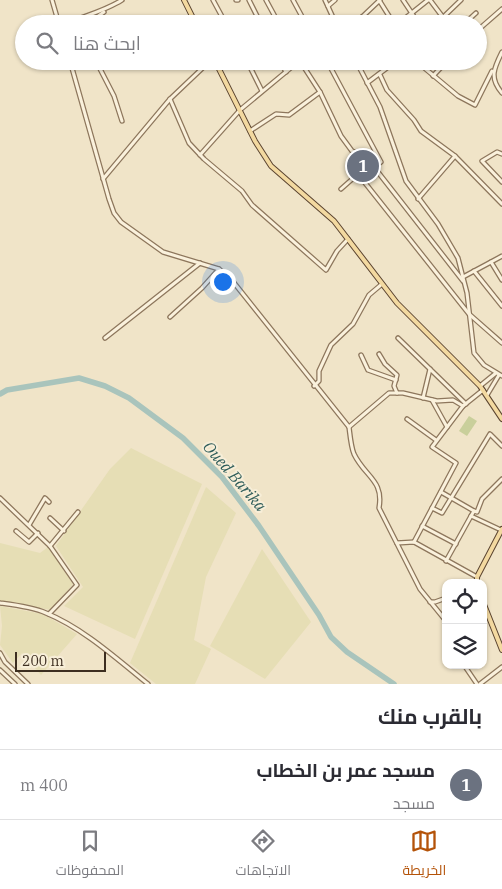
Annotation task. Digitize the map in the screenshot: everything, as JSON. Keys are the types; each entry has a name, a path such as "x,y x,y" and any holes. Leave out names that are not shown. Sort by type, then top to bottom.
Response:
{"main road":[{"path":"184,0 192,15"},
{"path":"220,70 250,131 272,166 320,208 348,239 410,318 482,388 502,419"},
{"path":"476,577 502,530"},
{"path":"487,612 502,650"}],"street":[{"path":"52,0 56,15"},
{"path":"99,15 122,0"},
{"path":"213,0 221,15"},
{"path":"249,0 256,15"},
{"path":"266,0 274,15"},
{"path":"292,0 301,15"},
{"path":"324,0 332,15"},
{"path":"328,7 334,0"},
{"path":"365,15 380,0 389,15"},
{"path":"403,0 412,13"},
{"path":"409,15 429,0 440,15"},
{"path":"445,15 461,0"},
{"path":"487,22 502,9"},
{"path":"86,14 106,10"},
{"path":"426,70 458,96 475,105 502,52"},
{"path":"73,70 114,213 121,222 163,252 219,268 243,292 314,386 349,427 354,454 379,488 381,497 379,508 428,602 442,617"},
{"path":"101,70 114,96 122,121"},
{"path":"103,178 170,99 201,70"},
{"path":"252,70 262,91"},
{"path":"200,155 240,110 289,70"},
{"path":"306,70 320,92 341,136 352,151 366,156 464,284"},
{"path":"332,70 380,162 374,167"},
{"path":"360,70 380,107 406,181 438,224 458,258 463,277 474,353 499,375"},
{"path":"367,83 386,70"},
{"path":"432,76 438,70"},
{"path":"492,72 496,86 502,93"},
{"path":"380,75 387,90 414,120 421,131 455,156 502,204"},
{"path":"250,131 276,114 289,115 320,92"},
{"path":"170,99 190,143 200,155 242,190 252,205 326,270 337,250 348,239"},
{"path":"502,154 497,152 482,161 502,182"},
{"path":"418,199 455,156"},
{"path":"341,189 358,174 469,314 502,343"},
{"path":"463,277 502,256"},
{"path":"490,262 502,280"},
{"path":"105,338 200,263"},
{"path":"170,317 202,288 219,268"},
{"path":"474,271 502,306"},
{"path":"314,386 319,381 318,371 331,345 354,324 369,296 382,284"},
{"path":"398,338 464,405"},
{"path":"379,354 396,376 394,386 397,393"},
{"path":"361,355 368,370 396,380"},
{"path":"423,398 430,369"},
{"path":"414,542 456,463 432,446 464,405 499,375"},
{"path":"487,395 499,375"},
{"path":"349,427 389,393 432,400 453,400 464,405"},
{"path":"432,400 447,427"},
{"path":"407,419 436,440"},
{"path":"432,508 442,513 490,434 502,446"},
{"path":"446,561 474,511 477,512 482,499 502,480"},
{"path":"441,492 474,511"},
{"path":"0,498 50,546 77,585 49,614"},
{"path":"29,525 44,498 49,502"},
{"path":"50,546 78,512"},
{"path":"471,516 502,530"},
{"path":"50,518 64,531"},
{"path":"422,526 456,544"},
{"path":"16,531 29,542 38,533"},
{"path":"397,543 414,542 476,577"},
{"path":"428,602 442,599"},
{"path":"0,603 49,614 91,640 148,684"},
{"path":"0,654 5,662 28,684"},
{"path":"467,669 478,684 502,667"},
{"path":"0,670 15,684"}],"shaded area":[{"path":"131,448 202,484 135,639 64,606 83,587 56,546 110,469"},
{"path":"206,487 236,513 206,577 194,640 211,649 195,684 156,684 130,663"},
{"path":"0,543 40,553 48,547 73,584 51,610 0,601"},
{"path":"262,549 311,622 265,679 210,646"},
{"path":"0,606 43,614 77,634 41,675 22,653 13,663 0,645 2,626"}],"green space":[{"path":"469,416 477,421 467,436 459,431"}],"waterway":[{"name":"Oued Barika","path":"0,394 7,390 79,378 105,386 129,398 183,438 222,477 259,526 319,615 331,637 347,652 394,684"}],"place":[{"name":"مسجد عمر بن الخطاب","path":"363,166"}]}
